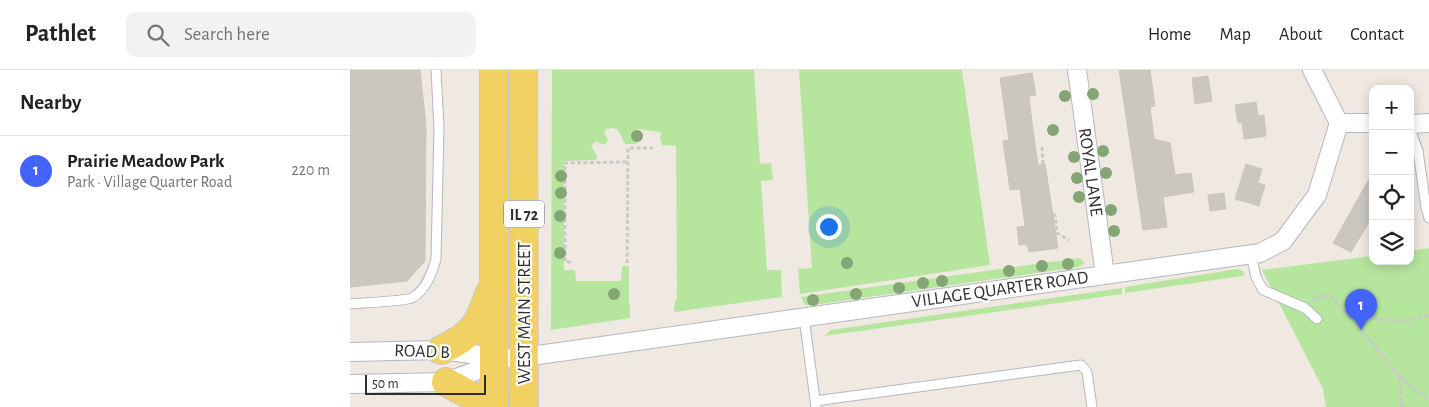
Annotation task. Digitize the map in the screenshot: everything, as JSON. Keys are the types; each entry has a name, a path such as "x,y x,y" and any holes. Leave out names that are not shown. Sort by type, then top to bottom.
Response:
{"main road":[{"name":"WEST MAIN STREET","path":"494,70 494,407"},
{"name":"WEST MAIN STREET","path":"523,70 524,407"},
{"path":"441,350 466,336 477,324 494,280"},
{"path":"446,382 472,396 484,407"}],"street":[{"name":"ROYAL LANE","path":"1077,70 1105,275"},
{"path":"1312,70 1339,123 1369,123"},
{"name":"VILLAGE QUARTER ROAD","path":"524,357 1260,253 1283,241 1317,195 1339,123"},
{"path":"1414,124 1429,123"},
{"name":"ROAD B","path":"350,352 441,350 494,359 524,357"},
{"name":"ROAD B","path":"350,384 446,382 473,372 494,359"}],"lane":[{"path":"350,304 411,298 432,277 436,259 439,128 436,70"},
{"path":"1410,130 1418,151 1429,218"},
{"path":"1250,254 1256,277 1263,290 1305,308 1317,319"},
{"path":"804,317 816,404 1081,365 1087,372 1092,407"}],"path":[{"path":"1042,147 1042,164"},
{"path":"627,263 628,148 653,148"},
{"path":"571,262 566,262 566,163 627,162"},
{"path":"1053,215 1055,215 1057,233 1068,240"},
{"path":"1305,308 1314,299 1324,295 1330,296 1350,317 1398,376 1429,399"},
{"path":"1350,317 1384,321 1405,321 1429,315"},
{"path":"1398,376 1402,407"}],"green space":[{"path":"552,70 754,70 760,164 771,163 773,180 761,181 767,270 781,270 782,297 674,312 675,300 677,299 676,146 662,145 661,132 637,129 637,144 625,144 618,130 612,128 606,129 604,133 608,140 604,145 596,141 591,146 597,156 596,160 564,161 564,270 575,270 576,281 621,281 622,266 629,266 630,318 551,330"},
{"path":"799,70 962,70 990,265 800,294 798,269 812,268"},
{"path":"1429,248 1429,407 1326,407 1323,389 1262,270 1369,257 1369,265 1414,265 1414,250"},
{"path":"1079,258 1085,263 1078,267 813,305 805,305 801,297"},
{"path":"1237,269 1245,274 1242,276 1125,293 1125,287"},
{"path":"1122,288 1122,294 824,336 831,330"}],"building":[{"path":"350,70 420,70 426,126 425,261 407,281 350,287"},
{"path":"1119,70 1150,70 1155,106 1150,107 1154,139 1170,143 1175,175 1191,173 1194,192 1163,197 1167,227 1143,230"},
{"path":"1032,73 1036,95 1029,96 1038,165 1045,164 1058,248 1029,252 1027,244 1019,245 1017,227 1025,226 1020,189 1010,190 1003,141 1009,140 1000,78"},
{"path":"1208,76 1212,101 1195,104 1192,78"},
{"path":"1256,102 1258,116 1264,115 1266,136 1244,139 1242,122 1238,123 1235,105"},
{"path":"1246,164 1262,169 1258,183 1265,185 1259,206 1235,199"},
{"path":"1369,179 1369,223 1351,252 1333,243"},
{"path":"1224,193 1226,209 1210,211 1208,195"}],"place":[{"name":"Prairie Meadow Park","path":"1361,330"}]}
